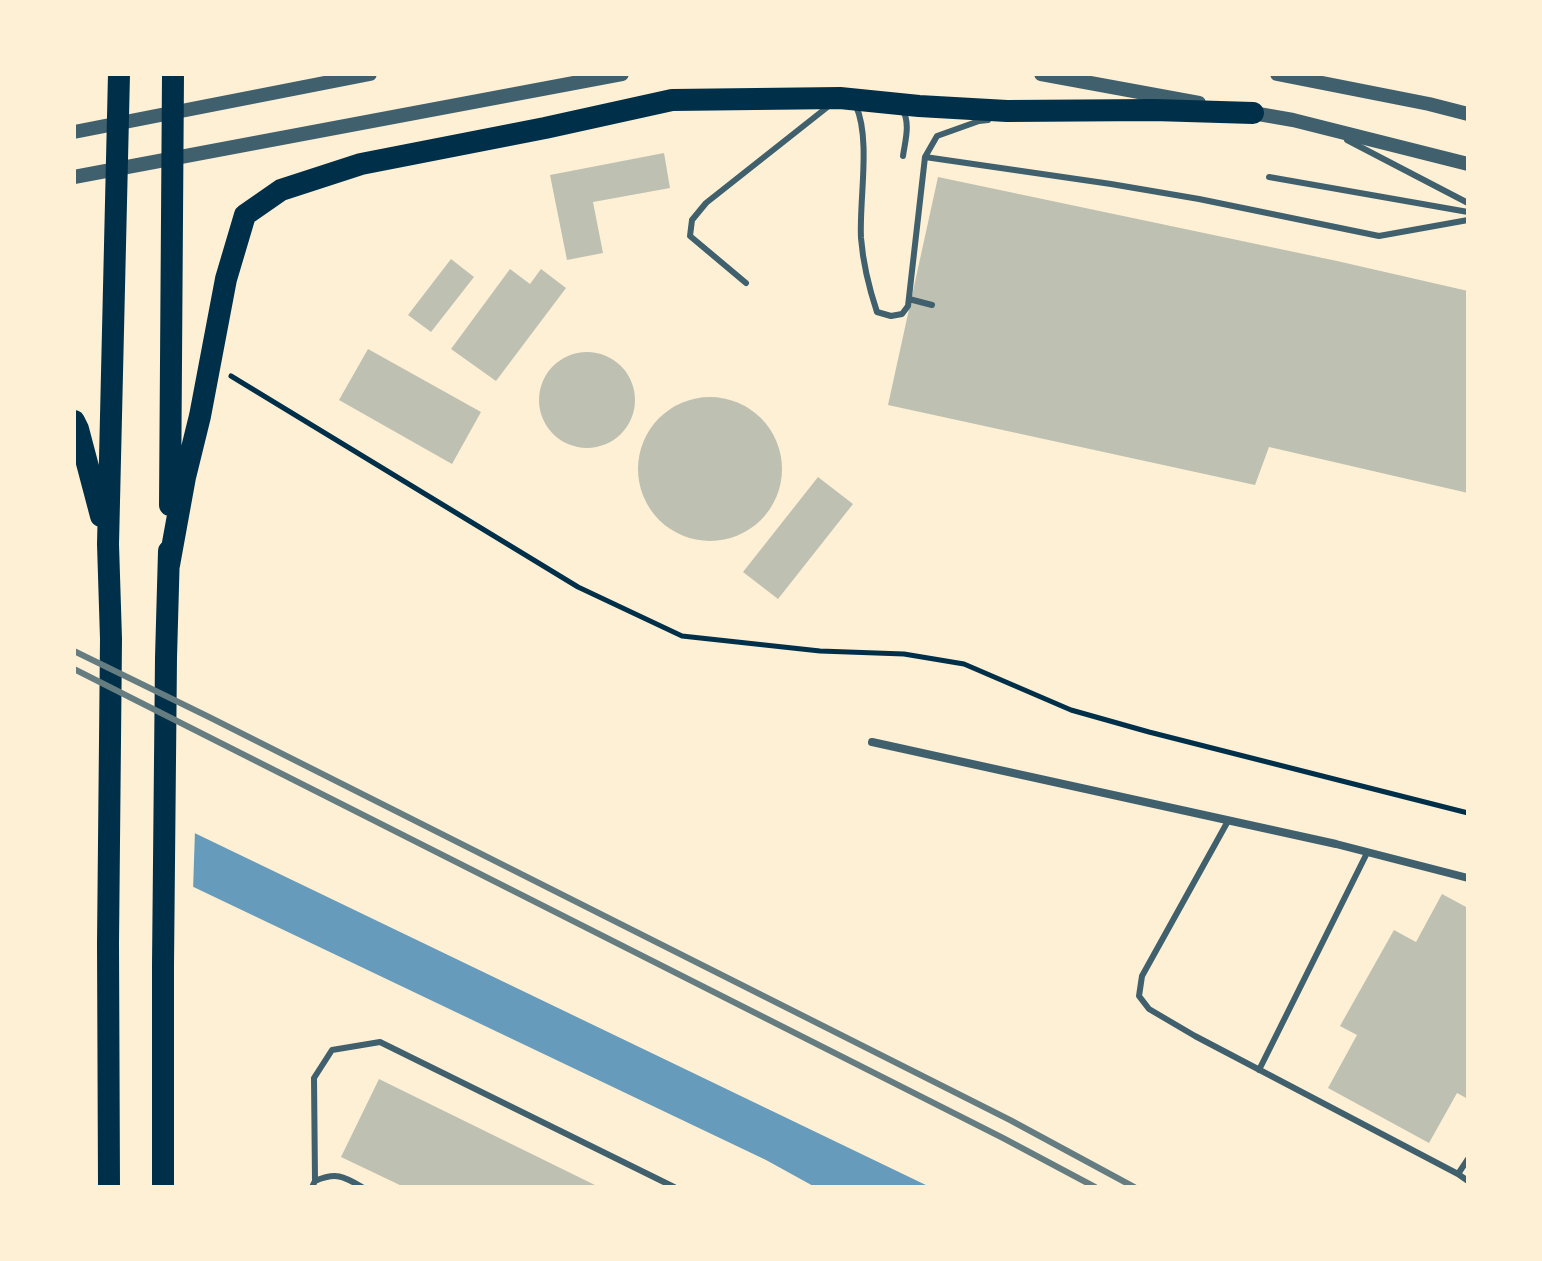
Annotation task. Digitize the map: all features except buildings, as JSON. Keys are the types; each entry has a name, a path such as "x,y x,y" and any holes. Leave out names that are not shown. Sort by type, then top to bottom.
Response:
{"highway":[{"path":"109,1187 111,639 108,544 119,74"},
{"path":"163,1187 173,74"},
{"path":"169,565 226,279 245,215 281,190 361,164 672,100 846,99 950,108 1253,113"},
{"path":"74,421 108,544"}],"street":[{"path":"74,132 370,74"},
{"path":"74,177 622,74"},
{"path":"1041,74 1322,127 1468,164"},
{"path":"1277,74 1468,114"},
{"path":"872,742 1336,844 1468,878"}],"lane":[{"path":"1327,74 1339,86"},
{"path":"746,283 690,236 692,220 706,203 846,99 863,128 861,239 872,298 877,312 891,316 902,314 908,306 925,157 937,136 979,121 1039,111"},
{"path":"898,103 906,114 903,156"},
{"path":"1322,127 1468,203"},
{"path":"925,157 1185,196 1379,236 1468,220"},
{"path":"1269,177 1468,212"},
{"path":"909,299 932,305"},
{"path":"1228,821 1142,976 1139,996 1149,1009 1195,1036 1468,1181"},
{"path":"1259,1070 1367,853"},
{"path":"362,1187 346,1178 330,1175 314,1184 314,1078 332,1050 380,1042 674,1187"},
{"path":"1458,1174 1468,1159"}],"path":[{"path":"210,363 578,587 682,636 820,651 904,654 964,664 1084,714 1468,813"}],"water":[{"path":"74,775 930,1187 815,1187 766,1160 74,830"}],"pier":[{"path":"74,771 195,830 193,891 74,835"}],"railway":[{"path":"74,651 1010,1120 1134,1187"},
{"path":"74,669 1095,1187"}]}
